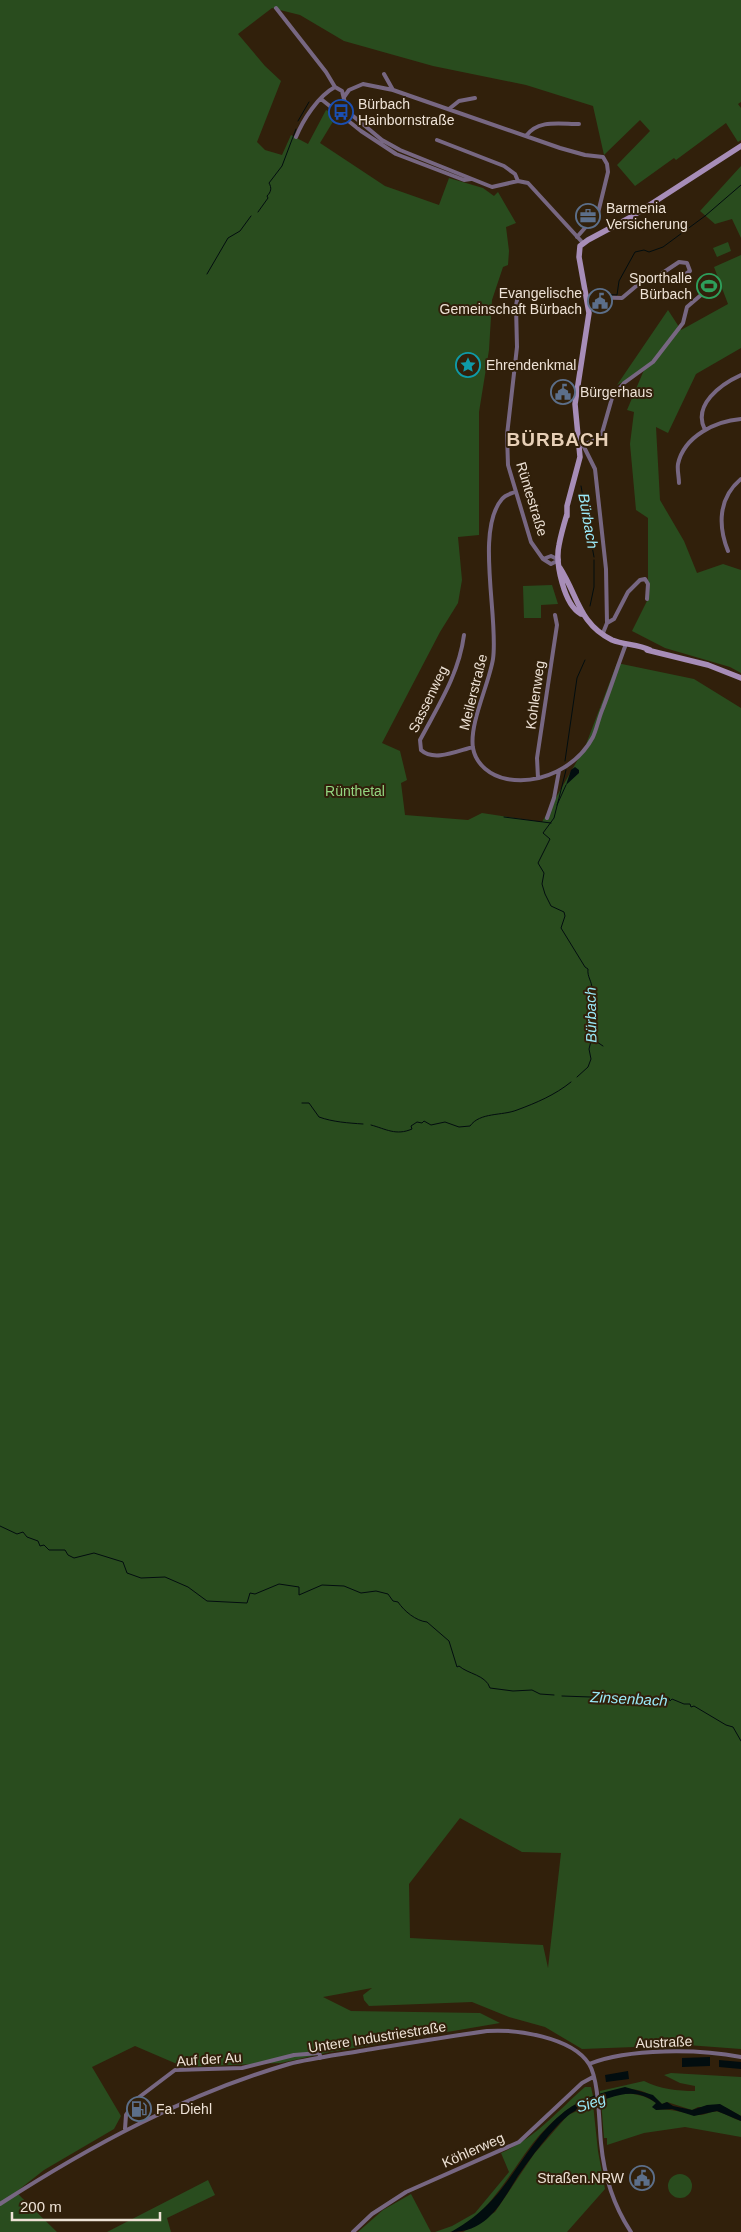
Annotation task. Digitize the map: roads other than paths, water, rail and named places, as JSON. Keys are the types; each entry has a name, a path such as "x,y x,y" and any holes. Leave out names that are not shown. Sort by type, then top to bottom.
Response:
{"street":[{"path":"276,8 326,72 335,87 342,91 347,111"},
{"path":"384,74 393,90"},
{"path":"344,97 349,90 363,84 393,90 481,122 585,155 603,157 607,164 608,172 598,213 577,237"},
{"path":"296,137 302,122 328,90 335,87"},
{"path":"448,109 459,101 475,98"},
{"path":"321,99 396,154 464,180 472,178"},
{"path":"327,105 347,111 382,140 420,160 492,187 518,181 528,183 583,243"},
{"path":"526,136 530,131 545,124 579,124"},
{"path":"438,140 504,166 515,174 518,181"},
{"path":"603,633 607,623 606,569 595,469 581,447 578,438 580,435 576,392 588,319 587,296 579,250 583,243 631,217 741,146"},
{"path":"587,296 622,298 641,282 661,274 679,262 687,263 690,271 676,281"},
{"name":"Rüntestraße","path":"518,294 516,306 517,347 507,435 508,464 531,542 543,560 551,564 559,557"},
{"path":"581,447 602,434 612,398 624,383 653,362 683,323 687,307 701,295"},
{"path":"705,430 701,418 705,406 722,386 741,375"},
{"path":"679,483 678,465 693,440 705,430 720,423 741,419"},
{"path":"581,447 559,546 560,577 566,595 575,611 583,615 592,626 626,644 642,646 650,650 713,666 741,678"},
{"path":"728,552 721,530 722,510 727,496 741,479"},
{"name":"Meilerstraße","path":"515,492 501,499 492,523 488,562 495,645 491,673 475,728 473,747 483,767 494,776 520,781 560,771 579,756 592,737 626,644"},
{"path":"607,623 614,619 628,592 640,580 646,579 648,584 647,599"},
{"name":"Kohlenweg","path":"538,778 537,758 557,625 555,615"},
{"name":"Sassenweg","path":"464,635 461,654 453,678 419,745 421,750 429,755 440,755 473,747"},
{"path":"547,818 560,771"},
{"name":"Untere Industriestraße","path":"0,2204 125,2129 289,2064 487,2031 505,2030 526,2032 553,2040 574,2050 589,2064"},
{"name":"Austraße","path":"589,2064 602,2059 641,2054 706,2052 741,2056"},
{"name":"Auf der Au","path":"125,2129 126,2115 138,2098 175,2070 242,2068 305,2054 319,2053 322,2058"},
{"path":"589,2064 596,2091 602,2156 606,2177 618,2209 631,2232"},
{"name":"Köhlerweg","path":"353,2232 372,2214 406,2192 519,2142 582,2083 593,2077"}],"water":[{"path":"575,767 579,770 579,773 566,785 571,770"},
{"path":"710,2057 710,2066 682,2067 682,2058"},
{"path":"719,2060 741,2062 741,2069 719,2067"},
{"path":"628,2071 629,2079 606,2082 605,2075"},
{"name":"Sieg","path":"625,2087 653,2095 662,2104 667,2102 673,2106 692,2110 707,2105 720,2104 741,2116 741,2121 717,2111 694,2116 672,2109 656,2110 652,2107 656,2103 645,2096 633,2094 615,2096 588,2105 570,2114 549,2135 492,2214 475,2227 464,2231 451,2232 473,2217 493,2199 544,2131 565,2111 601,2093"}],"waterway":[{"path":"298,121 309,102"},
{"path":"258,212 268,198 267,196 271,188 269,183 282,166 296,129"},
{"name":"Bürbach","path":"598,294 617,295 619,281 635,252 644,250 649,252 663,247 705,216 741,185"},
{"path":"207,274 228,238 240,231 251,216"},
{"name":"Bürbach","path":"569,395 569,403"},
{"name":"Bürbach","path":"581,486 594,557"},
{"name":"Bürbach","path":"590,606 594,587 594,560"},
{"name":"Bürbach","path":"565,761 577,678 585,660"},
{"name":"Bürbach","path":"566,770 554,818 543,833 550,839 538,863 544,873 542,884 545,894 551,906 564,912 565,916 561,928 588,969 592,986 591,1004 593,1009 591,1015 593,1033 589,1049 591,1059 588,1067 577,1077"},
{"name":"Bürbach","path":"557,805 566,785"},
{"path":"504,817 551,823"},
{"path":"591,1038 603,1046"},
{"name":"Bürbach","path":"371,1125 396,1132 412,1129 411,1126 417,1122 422,1123 424,1121 431,1125 445,1122 459,1127 470,1126 479,1118 511,1112 538,1101 571,1082"},
{"name":"Bürbach","path":"302,1103 309,1103 319,1117 346,1123 363,1124"},
{"name":"Zinsenbach","path":"0,1526 17,1534 23,1532 27,1537 38,1541 40,1546 44,1545 49,1550 65,1550 68,1555 74,1558 94,1553 123,1562 127,1573 141,1578 165,1577 188,1587 207,1601 247,1603 250,1593 255,1594 279,1584 299,1587 299,1595 322,1585 344,1586 361,1593 376,1591 388,1594 393,1601 398,1602 411,1615 427,1622 449,1641 457,1667 459,1666 481,1677 490,1688 513,1691 532,1690 540,1694 554,1695"},
{"name":"Zinsenbach","path":"562,1696 651,1698 658,1700 669,1698 670,1701 672,1699 684,1704 690,1704 691,1707 694,1706 726,1725 733,1727 741,1741"}],"place":[{"name":"Bürbach Hainbornstraße","path":"341,112"},
{"name":"Barmenia Versicherung","path":"588,216"},
{"name":"Sporthalle Bürbach","path":"709,286"},
{"name":"Evangelische Gemeinschaft Bürbach","path":"600,301"},
{"name":"Ehrendenkmal","path":"468,365"},
{"name":"Bürgerhaus","path":"563,392"},
{"name":"Fa. Diehl","path":"139,2109"},
{"name":"Straßen.NRW","path":"642,2178"}],"district":[{"name":"BÜRBACH","path":"558,439"}],"park label":[{"name":"Rünthetal","path":"355,791"}]}
